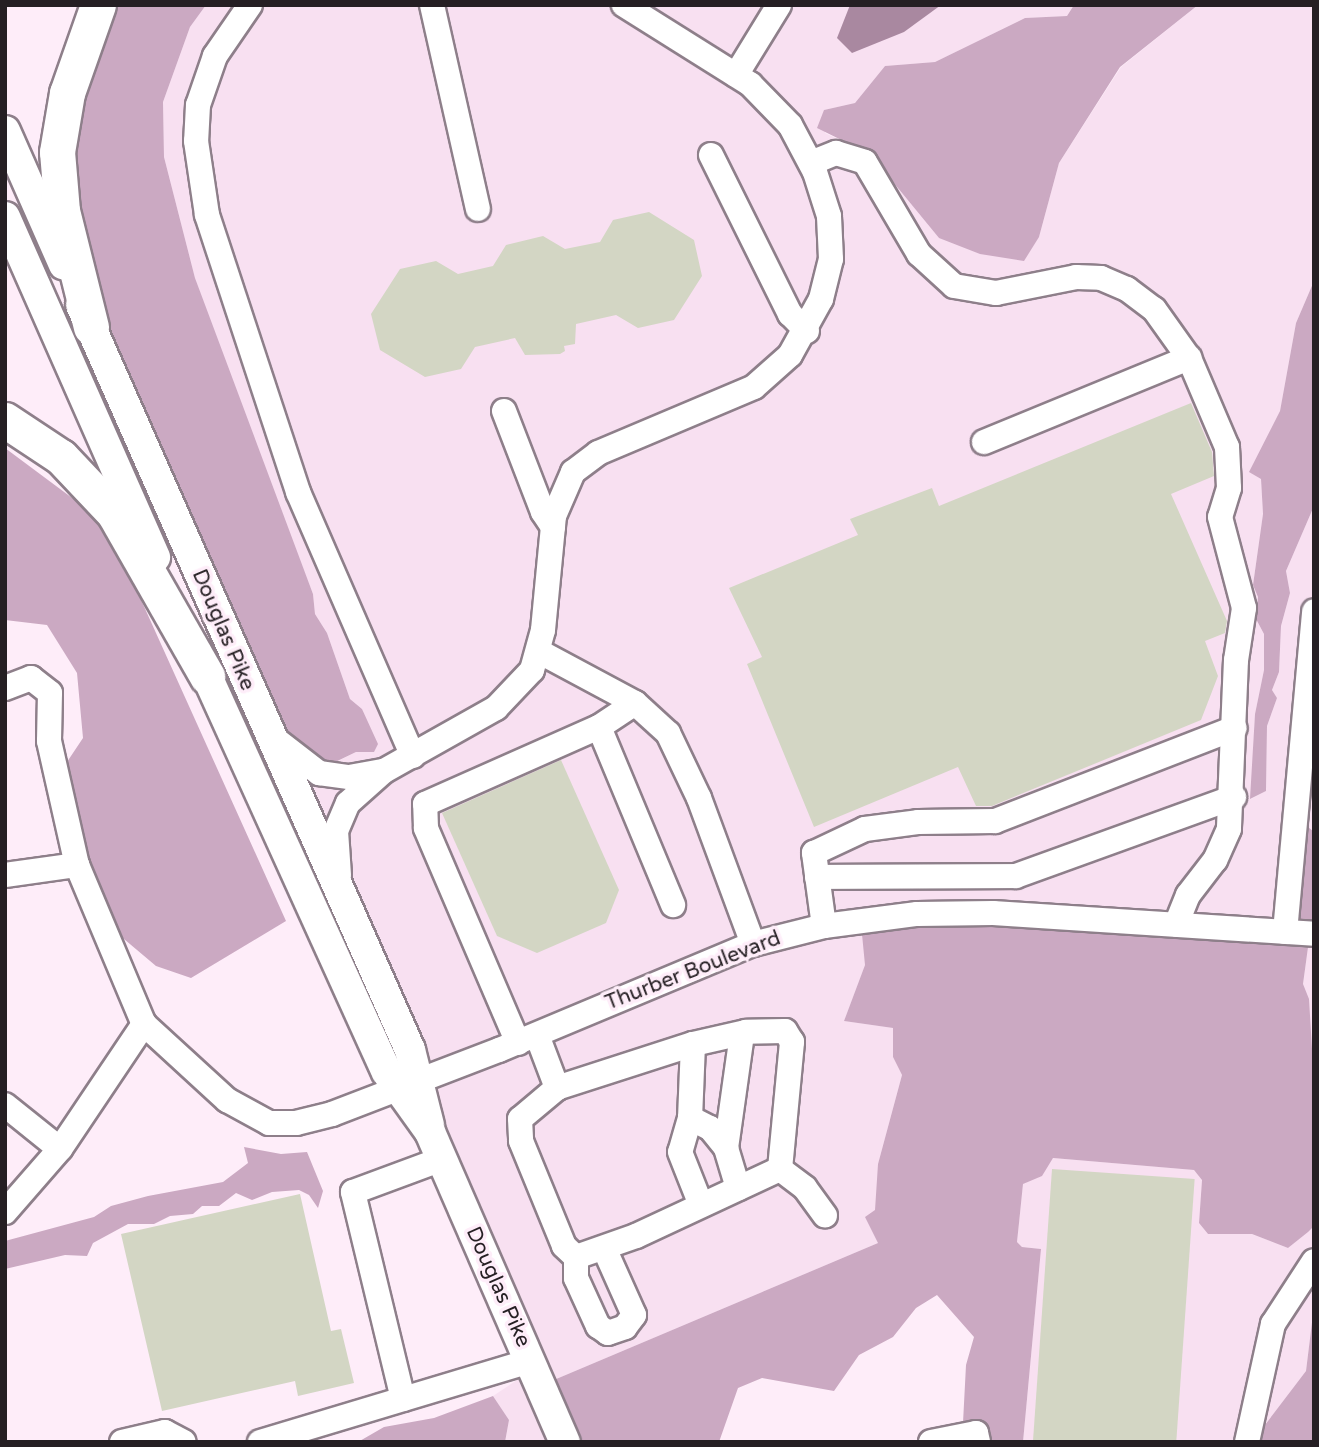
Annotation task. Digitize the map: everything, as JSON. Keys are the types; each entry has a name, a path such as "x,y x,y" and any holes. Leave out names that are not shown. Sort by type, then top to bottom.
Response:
{"highway":[{"path":"91,327 62,211 57,152 67,93 98,5"},
{"path":"5,420 61,457 114,513 206,676"}],"main road":[{"name":"Douglas Pike","path":"5,131 267,730 343,896 409,1085"},
{"name":"Douglas Pike","path":"5,217 206,676 409,1085 565,1442"}],"street":[{"path":"250,5 215,56 198,105 197,151 206,215 298,492 413,756"},
{"path":"432,5 478,209"},
{"path":"343,896 336,859 339,820 348,803 384,771 505,701 527,678 540,652 553,527 564,488 588,458 739,395 779,367 807,331 825,287 832,244 826,203 811,163 776,107 736,75 624,5"},
{"path":"736,75 779,5"},
{"path":"811,163 836,153 865,162 919,254 954,286 996,293 1076,277 1101,278 1154,309 1189,358 1227,447 1229,488 1220,517 1244,608 1236,660 1234,797 1224,842 1188,895 1176,925"},
{"path":"711,155 790,314 807,331"},
{"path":"984,442 1189,358"},
{"path":"504,411 543,512 553,527"},
{"path":"1285,932 1314,611"},
{"path":"540,652 635,703 668,733 684,765 753,944"},
{"path":"5,688 31,678 50,693 49,741 77,865 144,1024 60,1149 29,1188 5,1212"},
{"path":"557,1088 527,1039 426,828 425,804 598,727 635,703"},
{"path":"598,727 673,905"},
{"path":"816,865 865,829 918,822 995,821 1235,728"},
{"path":"267,730 298,761 319,774 349,776 384,771"},
{"path":"816,865 1016,876 1234,797"},
{"path":"5,874 77,865"},
{"path":"816,865 824,926"},
{"name":"Thurber Boulevard","path":"144,1024 227,1100 269,1123 296,1123 332,1114 527,1039 753,944 824,926 917,914 993,913 1314,934"},
{"path":"604,1248 634,1315 625,1327 608,1333 598,1326 576,1278 576,1257 564,1246 521,1141 520,1119 557,1088 693,1044 742,1034 785,1031 792,1042 780,1169"},
{"path":"726,1147 742,1034"},
{"path":"693,1044 690,1118 680,1152 701,1205"},
{"path":"5,1105 60,1149"},
{"path":"690,1118 710,1128 726,1147 738,1188"},
{"path":"403,1399 353,1192 442,1159"},
{"path":"576,1257 604,1248 780,1169"},
{"path":"780,1169 805,1188 825,1216"},
{"path":"1247,1442 1273,1324 1314,1261"},
{"path":"260,1442 530,1361"},
{"path":"122,1442 165,1432 184,1442"},
{"path":"931,1442 976,1433 978,1442"}],"shaded area":[{"path":"102,5 206,5 190,27 163,102 164,157 195,278 313,594 315,614 327,633 350,699 362,709 378,744 374,752 356,752 304,777 68,231 76,78"},
{"path":"206,5 1074,5 1067,16 1025,18 935,62 885,66 855,103 824,110 825,133 870,154 939,238 1039,237 1059,163 1121,67 1198,5 1314,5 1314,281 1296,323 1280,411 1250,472 1261,479 1263,514 1253,585 1258,597 1256,619 1264,634 1264,670 1255,714 1251,799 1266,791 1267,726 1277,698 1272,690 1279,672 1281,626 1290,593 1286,571 1314,506 1314,832 1290,932 865,965 844,1021 893,1028 893,1057 902,1075 878,1164 878,1243 542,1385 561,1442 505,1442 509,1420 493,1396 529,1372 300,780 356,752 374,752 362,709 350,699 327,633 315,614 313,594 250,435 195,278 164,157 163,102 190,27"},
{"path":"850,5 941,5 904,32 852,53 837,38"},
{"path":"1074,5 1198,5 1120,67 1059,163 1039,237 1024,261 980,254 939,238 870,154 817,128 824,110 855,103 885,66 935,62 1025,18 1067,16"},
{"path":"1314,281 1314,506 1286,571 1290,593 1281,626 1279,672 1272,690 1277,698 1267,726 1266,791 1250,799 1255,714 1264,670 1264,634 1256,619 1258,597 1253,585 1263,514 1261,479 1249,472 1280,411 1296,323"},
{"path":"5,448 91,512 128,571 286,921 191,978 156,966 105,923 61,771 83,738 77,673 47,625 5,620"},
{"path":"1302,822 1314,832 1314,937 1309,940 1303,984 1309,999 1314,1082 1314,1226 1308,1232 1288,1248 1252,1234 1208,1234 1199,1223 1202,1180 1194,1170 1053,1158 1042,1176 1023,1184 1017,1242 1022,1247 1041,1249 1023,1442 962,1442 966,1365 974,1337 937,1295 916,1308 893,1337 859,1355 834,1391 762,1378 738,1388 719,1442 561,1442 542,1385 878,1243 865,1217 875,1210 878,1164 902,1075 893,1057 893,1028 844,1021 865,965 861,924 889,919 1285,935"},
{"path":"1314,937 1314,1082 1303,984 1309,940"},
{"path":"244,1147 281,1154 307,1152 323,1191 318,1208 309,1195 299,1190 272,1192 252,1200 236,1193 219,1206 202,1206 193,1214 170,1216 154,1224 128,1224 93,1243 87,1256 65,1255 5,1269 5,1241 94,1217 111,1206 223,1182 248,1163"},
{"path":"1053,1158 1194,1170 1202,1179 1199,1223 1208,1234 1252,1234 1288,1248 1314,1226 1314,1306 1306,1371 1252,1442 1023,1442 1041,1249 1022,1247 1017,1242 1023,1184"},
{"path":"1314,1306 1314,1442 1252,1442 1306,1371"},
{"path":"493,1396 509,1420 505,1442 358,1442 384,1427 434,1418"}],"building":[{"path":"649,212 694,240 702,276 674,320 638,328 616,315 576,324 575,344 564,346 565,351 560,354 525,355 515,338 475,347 461,369 425,377 380,350 371,314 400,269 436,261 458,274 493,266 506,245 543,236 565,249 600,242 613,220"},
{"path":"1191,403 1212,452 1214,476 1171,494 1227,621 1225,633 1205,641 1218,676 1201,720 992,806 976,806 958,767 814,827 747,664 762,657 729,588 858,535 850,519 932,488 939,506"},
{"path":"561,760 619,890 606,923 537,953 497,936 442,813"},
{"path":"1052,1169 1195,1179 1176,1442 1033,1442"},
{"path":"300,1194 331,1331 341,1329 354,1383 298,1396 295,1381 162,1411 121,1234"}]}
